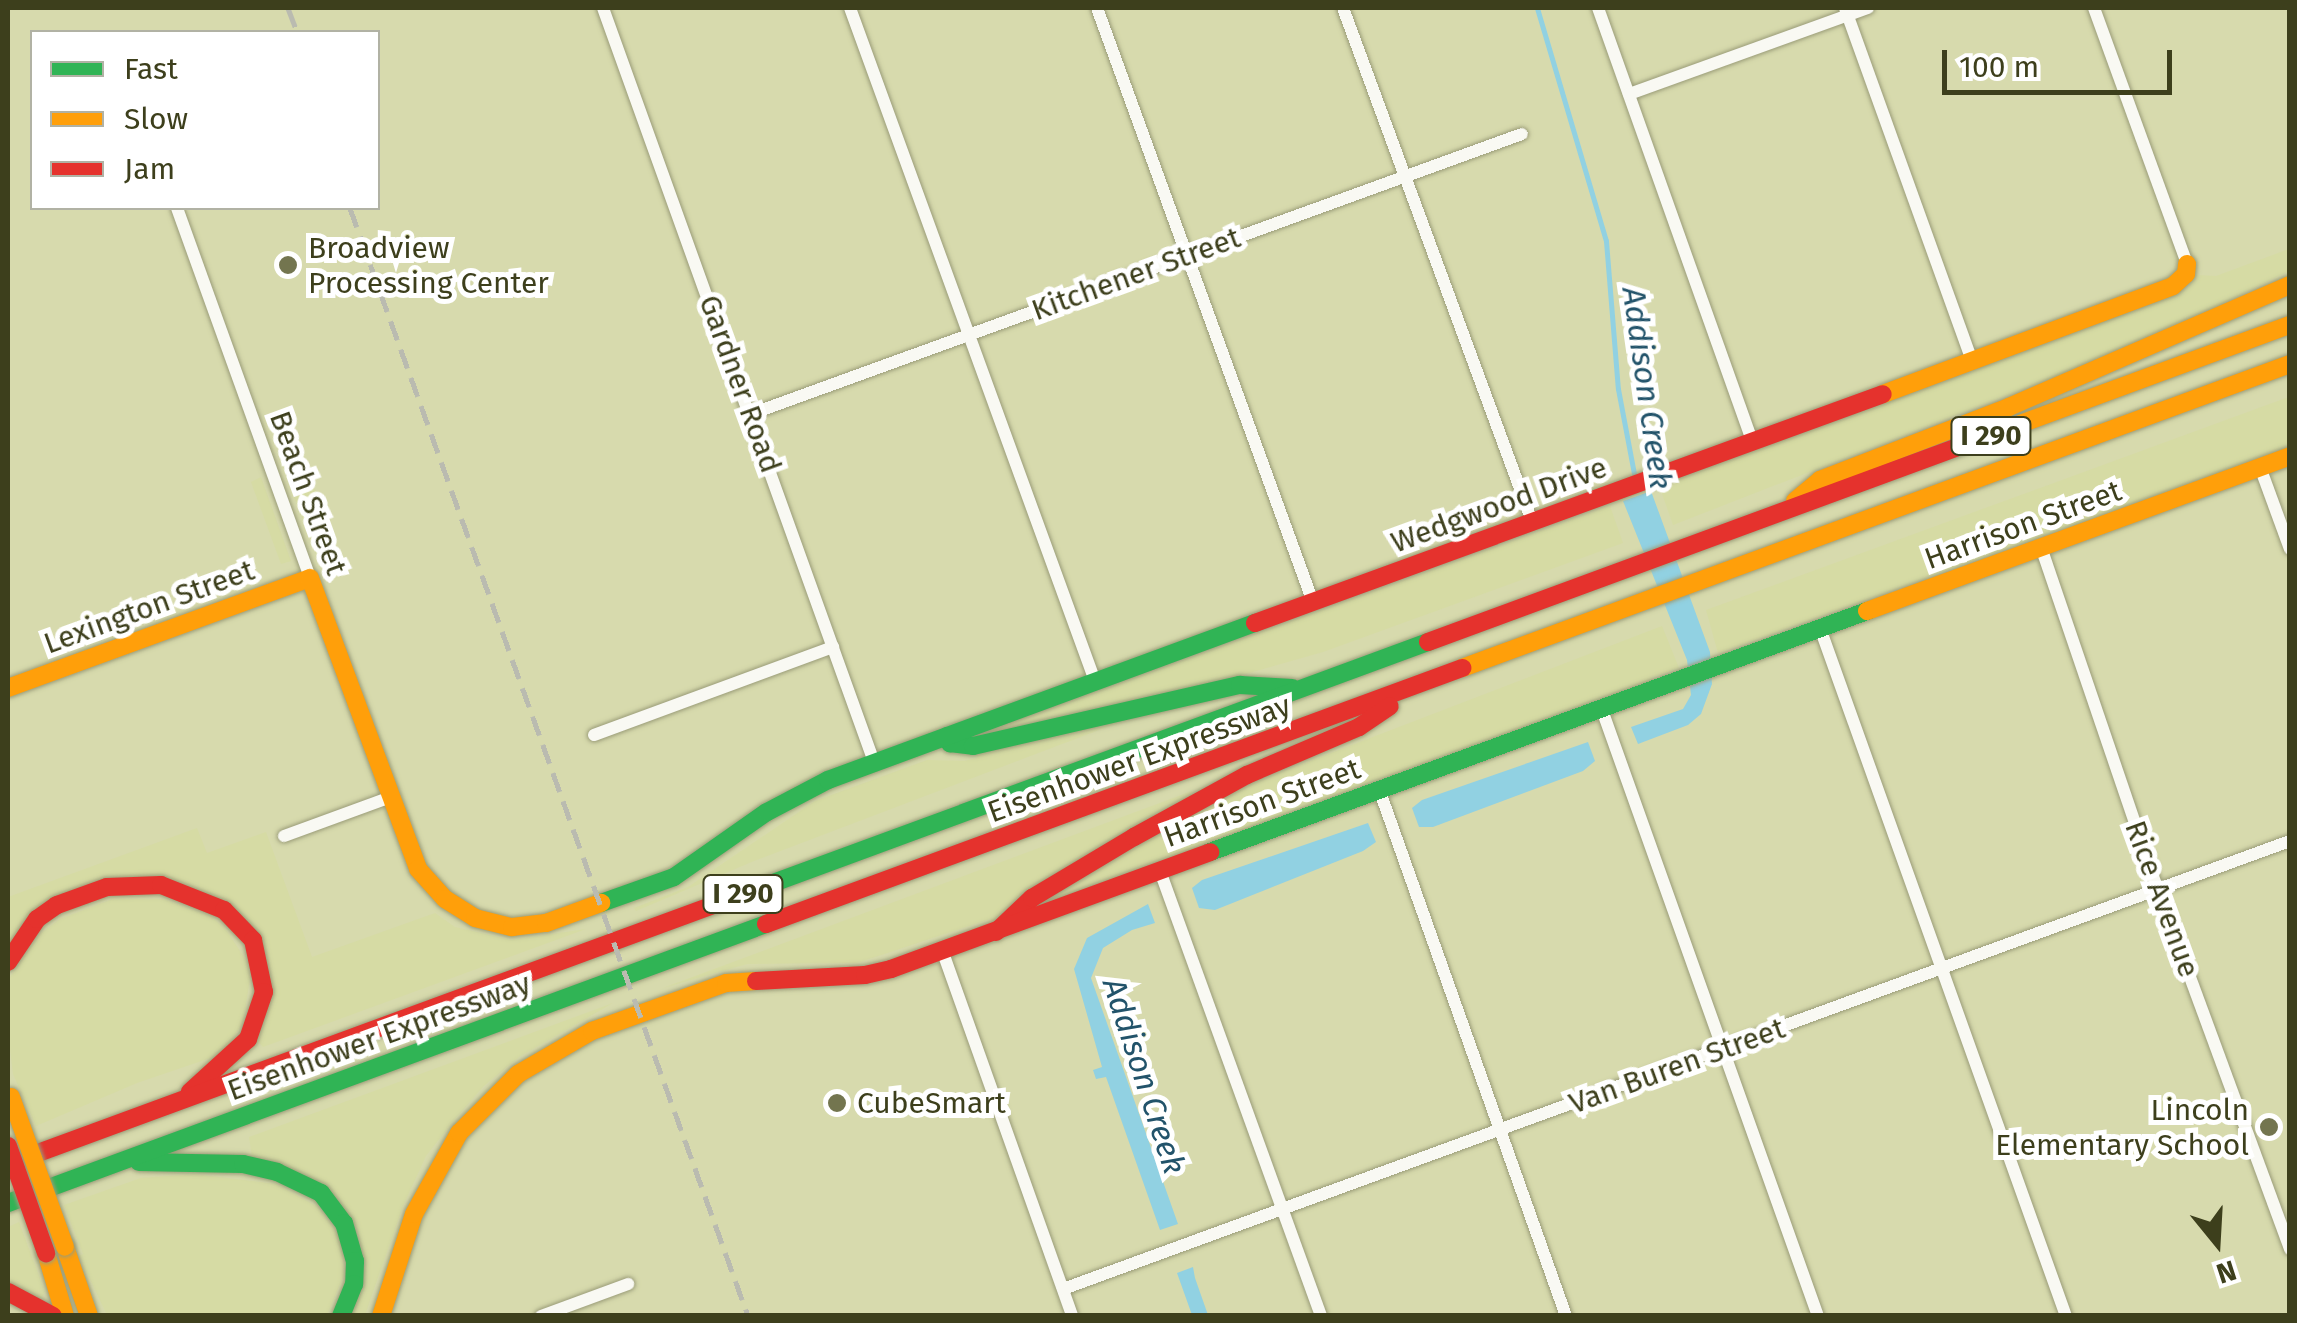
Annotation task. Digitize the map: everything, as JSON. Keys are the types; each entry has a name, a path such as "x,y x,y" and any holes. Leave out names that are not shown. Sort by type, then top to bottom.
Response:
{"main road":[{"name":"Wedgwood Drive","path":"874,762 2173,286 2186,274 2186,264"},
{"path":"1780,513 1820,480 2009,407 2290,285"},
{"name":"Eisenhower Expressway","path":"8,1164 2290,326"},
{"name":"Eisenhower Expressway","path":"8,1203 2290,364"},
{"name":"Harrison Street","path":"381,1316 414,1214 444,1154 496,1093 542,1058 592,1030 726,982 865,975 996,932 2290,456"},
{"name":"Lexington Street","path":"8,688 310,578"},
{"name":"Beach Street","path":"310,578 388,798 418,869 435,890 475,918 531,926 674,877 794,795 874,762"},
{"path":"947,736 950,744 973,746 1240,685 1306,688"},
{"path":"996,932 1032,898 1134,837 1247,775 1360,727 1420,685"},
{"path":"8,962 37,919 57,905 107,887 162,886 224,910 246,932 260,957 262,1004 248,1039 236,1054 181,1100"},
{"path":"9,1092 90,1316"},
{"path":"8,1146 65,1316"},
{"path":"120,1162 243,1164 278,1172 321,1193 344,1223 355,1261 354,1284 341,1316"},
{"path":"8,1292 52,1316"}],"street":[{"name":"Gardner Road","path":"603,8 874,762"},
{"path":"850,8 1095,681"},
{"path":"1098,8 1313,602"},
{"path":"1344,8 1532,521"},
{"path":"1598,8 1752,440"},
{"path":"1629,94 1846,11 1868,8"},
{"path":"2094,8 2186,264"},
{"path":"1846,11 1972,361"},
{"name":"Kitchener Street","path":"751,414 1522,134"},
{"name":"Beach Street","path":"178,210 310,578"},
{"path":"2260,467 2290,549"},
{"name":"Rice Avenue","path":"2041,548 2158,889 2290,1249"},
{"path":"1820,628 2066,1316"},
{"path":"594,734 833,647"},
{"path":"1601,707 1818,1316"},
{"path":"1379,789 1566,1316"},
{"path":"284,836 388,798"},
{"name":"Van Buren Street","path":"1062,1289 2290,841"},
{"path":"1160,871 1320,1316"},
{"path":"942,950 1072,1316"},
{"path":"541,1316 628,1284"}],"green space":[{"path":"2289,249 2289,271 2223,303 2056,376 1673,525 1660,488 1676,478 2171,297 2187,289 2196,275 2216,276"},
{"path":"2289,397 2289,447 1718,653 1706,610"},
{"path":"261,477 291,561 281,564 251,482"},
{"path":"315,489 340,558 330,562 316,554 294,497"},
{"path":"1610,506 1623,543 1323,652 1203,686 970,737"},
{"path":"1662,626 1679,668 1652,680 1045,903 1043,899 1240,788"},
{"path":"1128,719 754,861 636,911 634,908 688,887 815,801 927,760 964,761 977,758 976,754"},
{"path":"1192,791 1193,796 1020,895 992,922 990,919 857,963 747,964 663,988"},
{"path":"197,828 207,853 266,832 312,957 435,913 455,927 511,940 586,929 263,1047 256,1039 264,1024 246,920 110,880 8,945 8,897"},
{"path":"113,899 163,899 212,917 227,931 247,962 250,979 243,1023 222,1054 137,1083 36,1126 13,1074 8,1034 10,977 40,934 60,919"},
{"path":"613,1003 519,1057 484,1086 455,1119 426,1156 403,1206 365,1315 350,1315 365,1261 356,1226 252,1157 249,1137"},
{"path":"194,1174 276,1184 318,1207 339,1236 343,1256 344,1275 327,1315 107,1315 79,1256 83,1254 64,1205 141,1178"},
{"path":"19,1222 45,1292 41,1299 8,1283 8,1227"}],"water":[{"path":"1651,491 1710,652 1712,684 1701,714 1688,725 1638,744 1631,727 1683,709 1691,695 1687,660 1623,501"},
{"path":"1588,742 1595,761 1583,771 1433,827 1419,827 1412,808 1422,800"},
{"path":"1368,823 1376,842 1363,851 1215,910 1199,908 1192,888 1202,880"},
{"path":"1148,904 1155,923 1132,930 1103,948 1091,978 1178,1224 1160,1230 1106,1077 1096,1079 1093,1070 1102,1067 1074,969 1087,938"},
{"path":"1193,1267 1208,1315 1192,1315 1177,1273"}],"waterway":[{"name":"Addison Creek","path":"1537,8 1606,241 1618,389 1635,479"}],"railway":[{"path":"288,8 296,30"},
{"path":"351,210 748,1316"}],"traffic: fast":[{"path":"1210,852 1867,611"},
{"path":"601,903 674,877 767,812 828,780 1255,623"},
{"path":"716,904 1428,642"},
{"path":"947,736 950,743 973,746 1240,685 1292,688"},
{"path":"8,1203 766,924"},
{"path":"139,1162 243,1164 277,1172 321,1193 344,1223 355,1261 354,1284 341,1316"}],"traffic: slow":[{"path":"1883,394 2173,286 2186,274 2187,264"},
{"path":"1795,501 1820,480 2009,407 2290,285"},
{"path":"1974,441 2290,325"},
{"path":"1462,668 2290,364"},
{"path":"1867,611 2290,456"},
{"path":"8,688 310,578 418,869 445,899 475,918 512,927 546,923 601,903"},
{"path":"381,1316 414,1214 459,1133 518,1074 592,1031 726,983 756,981"},
{"path":"11,1097 65,1247"},
{"path":"65,1247 89,1316"},
{"path":"46,1253 65,1316"}],"traffic: jam":[{"path":"1255,623 1883,394"},
{"path":"1428,642 1974,441"},
{"path":"766,924 1462,668"},
{"path":"996,932 1032,898 1134,837 1247,775 1359,727 1390,706"},
{"path":"756,981 865,975 891,969 1210,852"},
{"path":"8,962 37,919 57,905 107,887 161,885 224,910 253,940 264,992 248,1039 190,1092"},
{"path":"8,1164 716,904"},
{"path":"8,1146 46,1253"},
{"path":"8,1292 53,1316"}],"place":[{"name":"Broadview Processing Center","path":"288,265"},
{"name":"CubeSmart","path":"837,1103"},
{"name":"Lincoln Elementary School","path":"2269,1127"}]}
